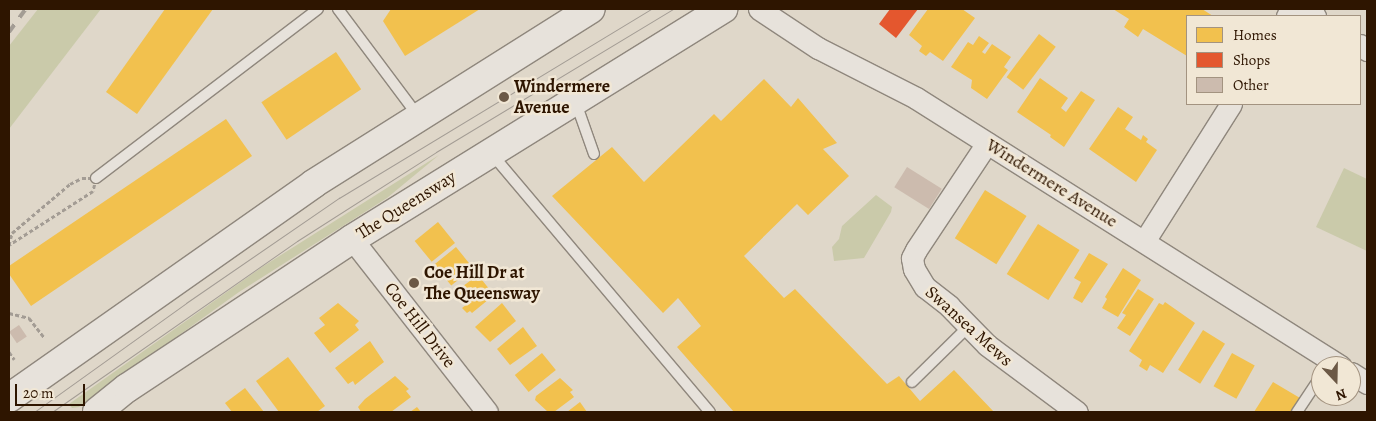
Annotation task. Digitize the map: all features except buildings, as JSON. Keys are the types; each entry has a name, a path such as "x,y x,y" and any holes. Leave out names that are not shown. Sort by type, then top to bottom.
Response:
{"main road":[{"path":"9,398 313,184 591,9"},
{"name":"The Queensway","path":"97,412 128,388 352,239 723,9"}],"street":[{"name":"Windermere Avenue","path":"759,9 818,48 916,98 1145,240 1314,356"},
{"path":"1145,240 1230,105"},
{"name":"Swansea Mews","path":"987,143 912,258 918,277 925,287 950,306 968,327 1029,378 1077,412"},
{"name":"Coe Hill Drive","path":"352,239 487,412"}],"lane":[{"path":"96,178 318,9"},
{"path":"338,9 419,117"},
{"path":"575,101 594,154"},
{"path":"490,152 710,412"},
{"path":"912,382 968,327"},
{"path":"1297,412 1311,393"}],"path":[{"path":"82,178 96,178 93,191 9,245 12,232 70,184 82,178"},
{"path":"9,313 28,318 44,337"},
{"path":"9,352 14,359"}],"green space":[{"path":"38,9 101,9 9,129 9,46"},
{"path":"439,155 387,198 239,292 79,407 72,408 69,404 262,267"},
{"path":"1344,168 1367,179 1367,251 1316,227"},
{"path":"876,195 892,207 891,212 864,258 834,261 832,247 839,239 842,226"}],"tram line":[{"path":"34,412 186,303 339,198 651,9"},
{"path":"52,412 297,241 436,152 673,9"}],"railway":[{"path":"9,32 26,9"}],"place":[{"name":"Windermere Avenue","path":"504,97"},
{"name":"Coe Hill Dr at The Queensway","path":"414,283"}]}
